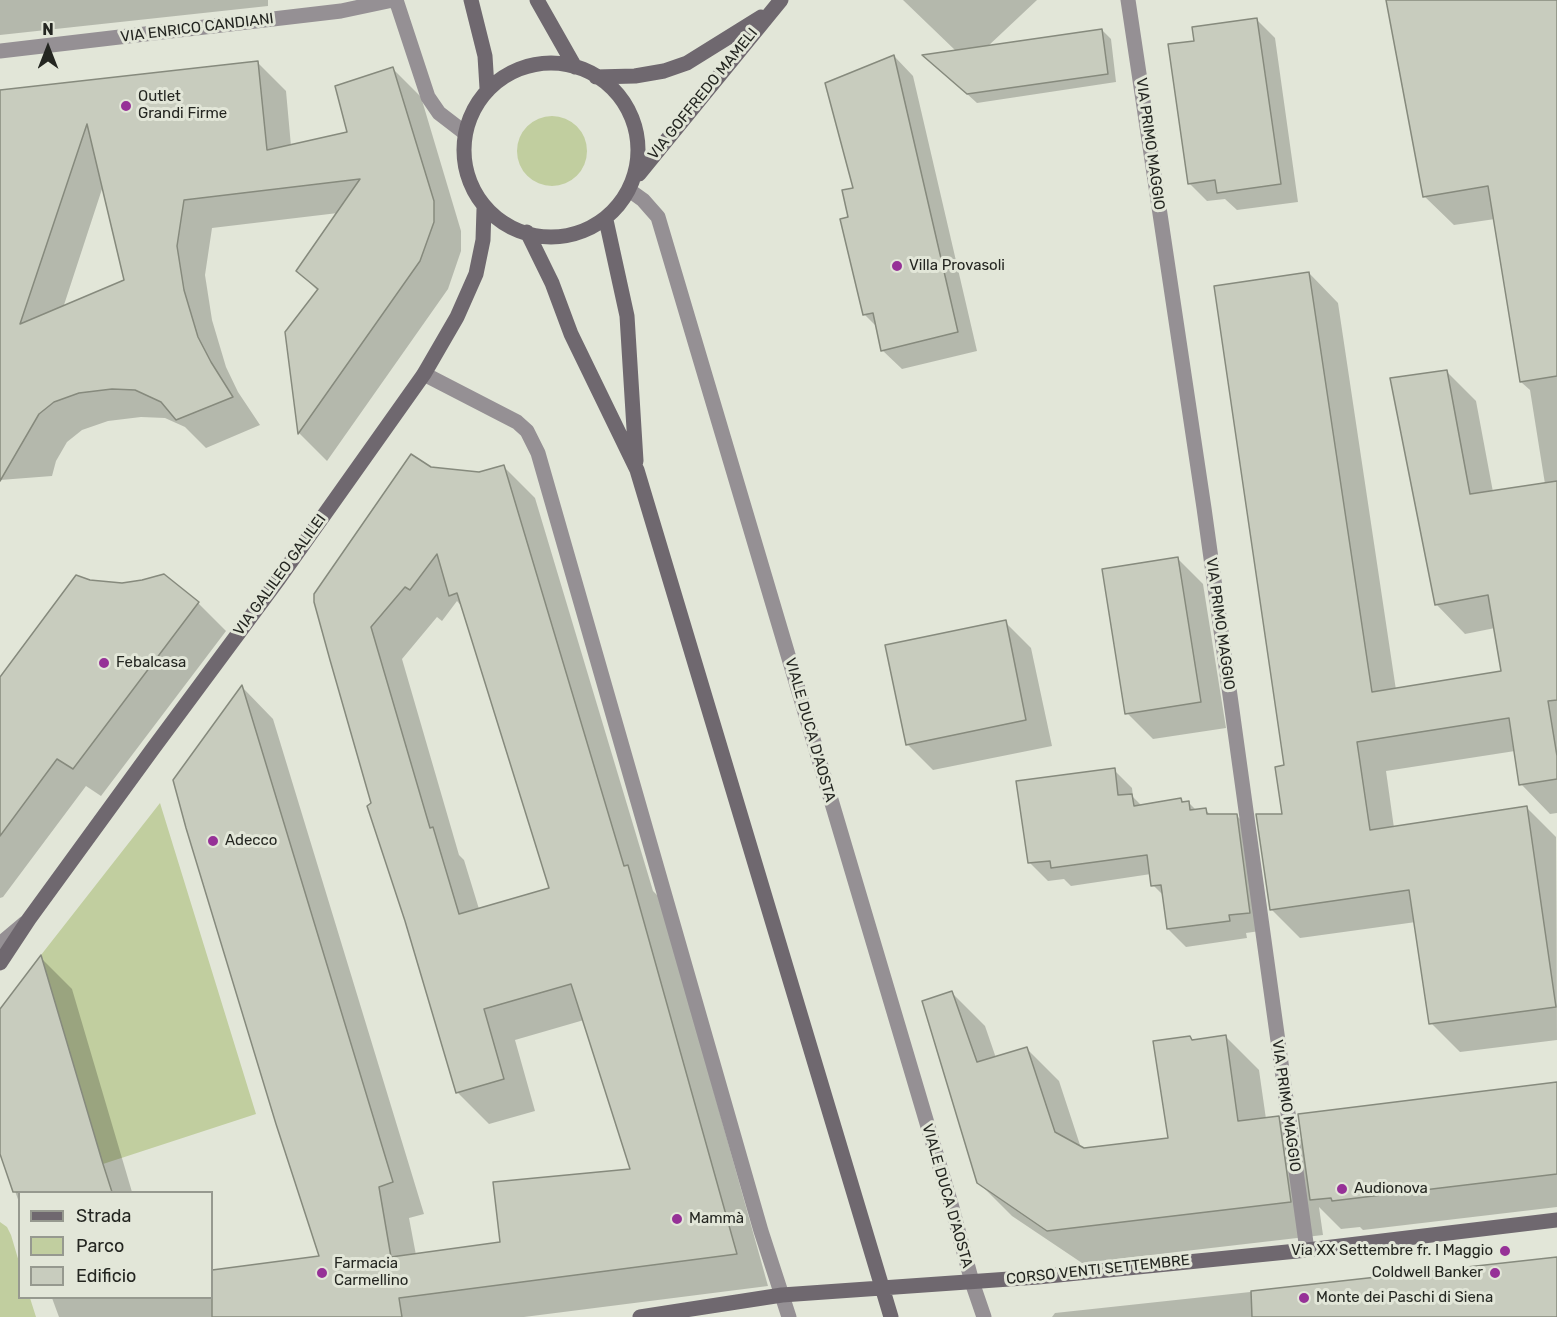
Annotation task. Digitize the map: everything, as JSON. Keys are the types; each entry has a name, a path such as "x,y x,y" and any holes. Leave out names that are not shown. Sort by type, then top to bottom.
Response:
{"street":[{"name":"VIA ENRICO CANDIANI","path":"0,51 341,11 394,0"},
{"path":"394,0 428,97 439,113 465,133"},
{"path":"471,0 485,56 487,88"},
{"path":"537,0 575,68"},
{"name":"VIA PRIMO MAGGIO","path":"1128,0 1204,508 1307,1250"},
{"name":"VIA GOFFREDO MAMELI","path":"596,77 635,76 664,71 687,63 776,5"},
{"name":"VIA GOFFREDO MAMELI","path":"632,184 776,5"},
{"path":"539,63 575,68 596,77 613,90 635,118 640,136 641,155 632,184 606,220 559,234 527,232 506,225 484,209 465,171 463,152 465,133 475,102 487,88 522,68 539,63"},
{"name":"VIALE DUCA D'AOSTA","path":"632,184 658,217 665,239 984,1317"},
{"name":"VIA GALILEO GALILEI","path":"0,963 29,919 278,580 424,374 457,317 476,274 483,240 484,209"},
{"path":"606,220 627,316 637,470"},
{"path":"527,232 552,283 571,334 637,470 891,1317"},
{"path":"424,374 517,422 527,431 538,453 761,1231 789,1317"},
{"path":"0,944 29,919"},
{"name":"CORSO VENTI SETTEMBRE","path":"640,1317 782,1295 972,1282 1307,1250 1557,1220"}],"green space":[{"path":"559,116 572,122 581,131 585,137 587,151 585,165 577,176 566,184 545,186 527,176 519,165 517,144 527,126 538,118"},
{"path":"160,803 256,1114 103,1164 41,955"},
{"path":"0,1222 7,1227 11,1235 18,1259 18,1299 30,1299 36,1317 0,1317"}],"building":[{"path":"1386,0 1557,0 1557,376 1520,382 1488,186 1423,197"},
{"path":"1257,18 1281,184 1217,193 1215,180 1188,184 1168,44 1194,41 1192,27"},
{"path":"1102,29 1108,74 967,94 922,55"},
{"name":"Villa Provasoli","path":"894,55 958,332 881,351 873,313 863,315 840,219 848,217 842,190 853,188 825,83"},
{"path":"258,61 267,150 347,132 335,86 393,67 434,201 434,222 420,261 298,434 285,332 318,289 296,271 360,179 184,200 177,246 184,290 198,337 233,397 176,420 161,402 135,390 112,389 79,393 54,402 39,414 0,481 0,90","holes":["87,124 124,280 20,324"]},
{"path":"1309,272 1372,692 1501,671 1488,595 1435,605 1390,378 1447,370 1470,494 1557,481 1557,700 1548,701 1557,756 1557,779 1519,785 1509,718 1357,742 1370,830 1527,806 1556,1007 1429,1024 1409,890 1270,910 1256,814 1282,814 1275,767 1284,765 1214,286"},
{"path":"411,454 431,467 479,472 504,465 624,866 628,865 737,1254 399,1298 402,1317 212,1317 213,1270 319,1256 276,1124 173,780 242,685 393,1182 379,1187 391,1257 500,1242 493,1182 630,1169 571,984 484,1009 504,1079 456,1093 405,921 367,806 371,803 314,602 314,594","holes":["437,554 449,596 457,593 549,888 459,914 433,827 430,828 371,627 405,587 410,590"]},
{"path":"1178,557 1201,702 1125,714 1102,569"},
{"path":"164,574 199,602 73,769 57,759 0,836 0,677 76,575 90,580 122,583"},
{"path":"1006,620 1026,720 906,745 885,645"},
{"path":"1115,768 1118,795 1132,794 1134,806 1181,798 1182,802 1189,801 1190,810 1206,808 1207,814 1237,814 1250,913 1229,915 1230,921 1167,929 1161,885 1151,886 1147,855 1051,868 1050,861 1028,863 1016,781"},
{"path":"41,955 112,1191 13,1192 0,1154 0,1009"},
{"path":"952,991 977,1062 1027,1047 1055,1132 1084,1148 1168,1138 1153,1041 1190,1036 1192,1040 1226,1035 1238,1121 1279,1116 1291,1202 1047,1231 977,1183 922,1001"},
{"path":"1557,1082 1557,1174 1332,1201 1331,1198 1310,1200 1298,1114"},
{"path":"1557,1257 1557,1317 1252,1317 1251,1291"}],"place":[{"name":"Outlet Grandi Firme","path":"126,106"},
{"name":"Villa Provasoli","path":"897,266"},
{"name":"Febalcasa","path":"104,663"},
{"name":"Adecco","path":"213,841"},
{"name":"Audionova","path":"1342,1189"},
{"name":"Mammà","path":"677,1219"},
{"name":"Via XX Settembre fr. I Maggio","path":"1505,1251"},
{"name":"Farmacia Carmellino","path":"322,1273"},
{"name":"Coldwell Banker","path":"1495,1273"},
{"name":"Monte dei Paschi di Siena","path":"1304,1298"}]}
